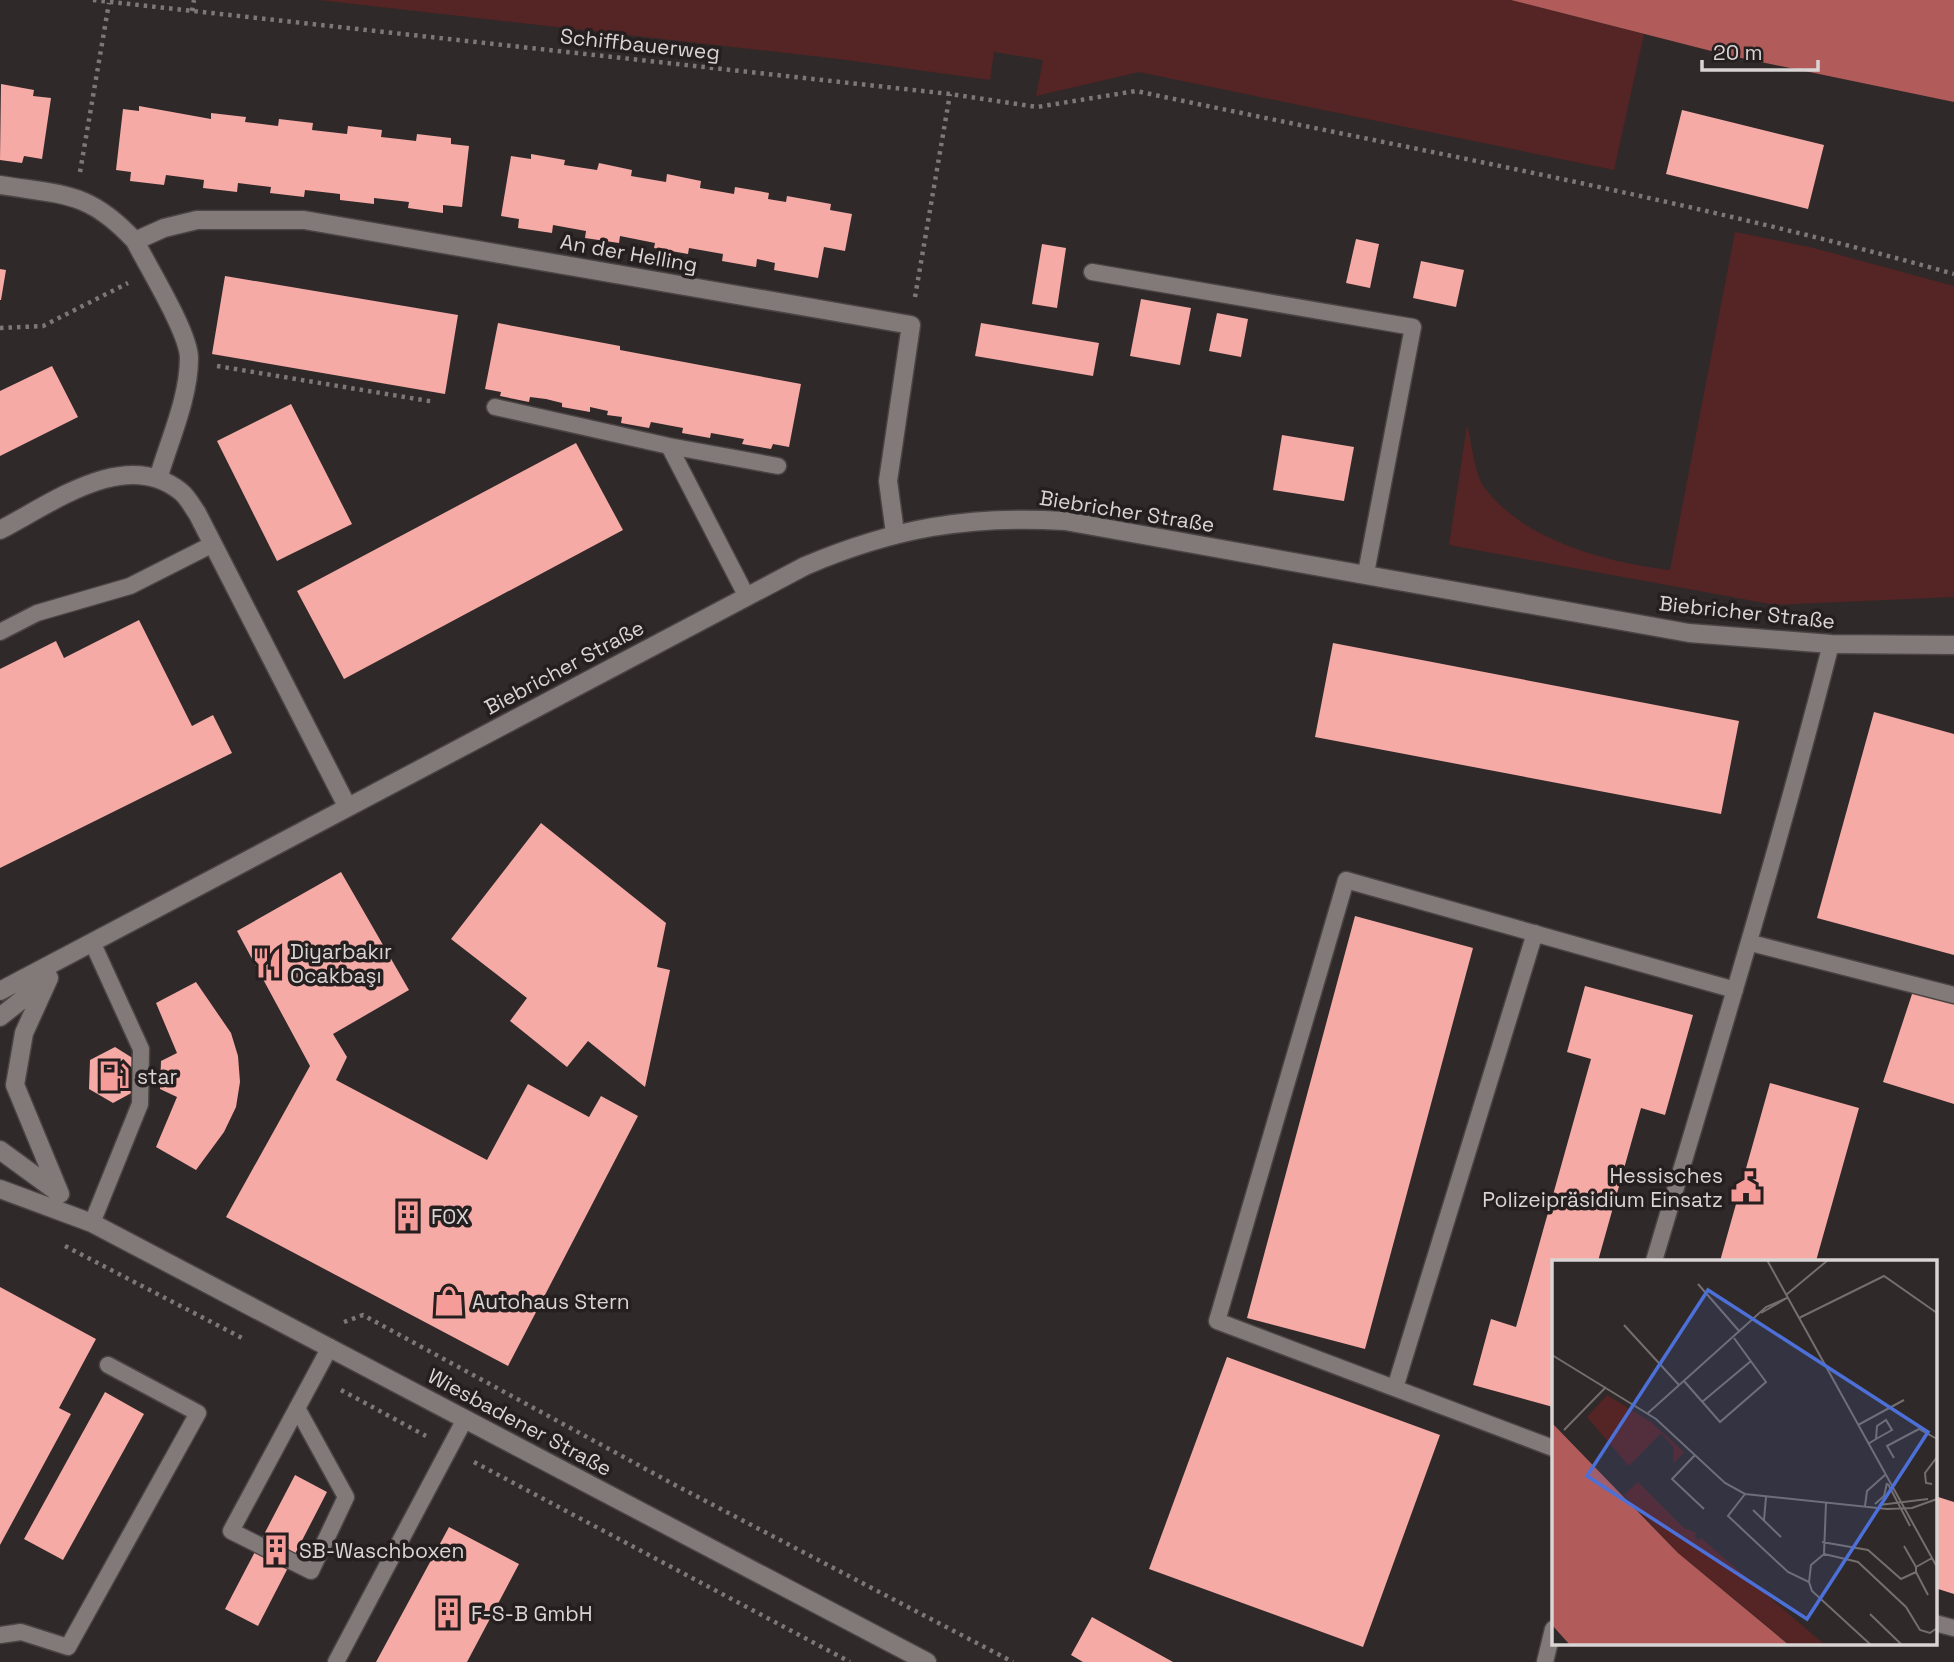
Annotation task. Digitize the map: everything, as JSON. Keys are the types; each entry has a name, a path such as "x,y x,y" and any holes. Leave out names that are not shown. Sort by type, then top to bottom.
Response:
{"street":[{"path":"0,185 76,197 110,214 135,241 183,335 188,361 186,383 158,479"},
{"name":"An der Helling","path":"135,241 164,228 197,220 304,220 911,325"},
{"path":"895,533 888,481 911,325"},
{"path":"0,530 99,480 131,474 158,479 181,492 197,513 347,806"},
{"name":"Biebricher Straße","path":"0,991 805,566 895,533 941,523 986,519 1065,521 1366,573 1689,634 1831,644 1954,645"},
{"name":"Biebricher Straße","path":"0,1017 93,944"},
{"path":"49,978 24,1033 15,1085 60,1194"},
{"name":"Wiesbadener Straße","path":"0,1150 60,1194 92,1223"},
{"name":"Wiesbadener Straße","path":"0,1189 92,1223 927,1662"}],"lane":[{"path":"1092,272 1413,327 1366,573"},
{"path":"495,407 668,446 778,466"},
{"path":"668,446 747,597"},
{"path":"0,632 37,613 130,586 213,544"},
{"path":"1654,1260 1751,943 1768,871 1831,644"},
{"path":"1552,1448 1217,1321 1346,880 1735,990"},
{"path":"1395,1388 1535,933"},
{"path":"1751,943 1954,995"},
{"path":"92,1223 140,1104 141,1049 93,944"},
{"path":"297,1408 346,1497 311,1572 231,1531 297,1408 330,1347"},
{"path":"0,1635 21,1632 68,1647 198,1413 108,1365"},
{"path":"336,1662 465,1419"},
{"path":"1937,1624 1954,1628"},
{"path":"1545,1662 1552,1633"}],"path":[{"name":"Schiffbauerweg","path":"93,0 950,94 1037,107 1136,91 1743,219 1833,240 1954,274"},
{"path":"192,12 194,0"},
{"path":"76,197 108,3"},
{"path":"911,325 950,94"},
{"path":"0,328 43,326 150,271"},
{"path":"188,361 435,401"},
{"path":"363,1315 676,1485 1013,1662"}],"shaded area":[{"path":"319,0 1511,0 1644,34 1614,170 1139,72 1036,96 1043,60 994,52 990,80 839,59"},
{"path":"1511,0 1954,0 1954,102 1727,55"},
{"path":"1735,232 1814,248 1954,286 1954,597 1775,605 1449,545 1467,425 1481,482 1501,506 1521,522 1568,546 1620,561 1670,570"}],"building":[{"path":"1,84 34,90 33,96 51,98 42,159 24,156 22,163 0,160"},
{"path":"139,106 211,119 211,113 246,117 245,122 278,126 279,119 313,123 312,130 347,134 348,126 382,130 381,137 416,141 417,134 451,138 451,144 469,146 462,207 443,205 443,213 408,208 409,202 374,198 374,204 340,200 340,194 305,190 304,197 270,193 271,187 238,183 237,192 203,188 204,180 166,175 164,185 130,181 131,172 116,170 123,109 139,111"},
{"path":"1682,110 1824,145 1808,209 1666,174"},
{"path":"531,154 565,160 564,165 597,170 599,163 632,170 631,176 666,182 667,174 701,181 700,188 734,194 735,187 769,193 768,199 786,202 787,196 831,204 830,210 852,214 845,251 824,247 818,278 774,270 775,263 757,259 756,267 722,261 723,254 689,248 688,254 654,248 655,243 620,236 619,243 585,238 586,231 553,225 552,233 518,228 519,219 501,216 511,156 531,159"},
{"path":"1356,239 1379,244 1370,288 1346,283"},
{"path":"1042,244 1066,248 1057,308 1032,304"},
{"path":"1421,261 1464,270 1456,307 1413,298"},
{"path":"0,269 6,270 1,300 0,300"},
{"path":"225,276 458,315 445,394 212,354"},
{"path":"1141,299 1191,308 1180,365 1130,356"},
{"path":"1217,313 1248,319 1241,357 1209,351"},
{"path":"498,323 620,346 620,350 801,384 789,447 773,444 771,449 742,444 744,439 711,433 710,438 682,433 683,428 651,422 649,428 621,423 622,417 607,415 608,411 590,407 590,412 562,407 562,403 546,399 530,397 529,402 500,396 501,392 485,389"},
{"path":"981,323 1099,343 1093,376 975,356"},
{"path":"52,366 78,417 0,456 0,391"},
{"path":"291,404 352,524 277,561 217,441"},
{"path":"1282,435 1354,447 1344,501 1273,490"},
{"path":"576,443 623,530 344,679 297,591"},
{"path":"139,620 192,726 213,715 232,753 0,868 0,669 56,641 64,658"},
{"path":"1333,643 1739,721 1721,814 1315,737"},
{"path":"1874,712 1954,734 1954,955 1817,918"},
{"path":"541,823 666,923 657,967 670,970 645,1087 588,1041 567,1067 510,1021 527,998 451,939"},
{"name":"FOX","path":"341,872 409,990 333,1034 347,1057 336,1080 487,1160 528,1084 589,1117 601,1096 638,1116 508,1366 226,1217 310,1066 237,931"},
{"path":"1355,916 1473,948 1365,1349 1247,1318"},
{"path":"196,982 231,1033 238,1056 240,1082 236,1107 224,1132 196,1170 156,1147 177,1097 160,1089 161,1061 177,1053 156,1003"},
{"path":"1585,986 1693,1015 1665,1115 1641,1108 1598,1260 1552,1260 1552,1407 1473,1385 1491,1319 1516,1327 1591,1059 1567,1052"},
{"path":"1913,991 1954,1004 1954,1104 1883,1082"},
{"path":"115,1047 139,1062 137,1090 113,1103 89,1089 90,1060"},
{"path":"1770,1083 1859,1108 1816,1260 1720,1260"},
{"path":"0,1287 96,1339 59,1408 71,1414 0,1545"},
{"path":"1227,1357 1440,1435 1363,1647 1149,1569"},
{"path":"105,1392 144,1414 63,1560 24,1539"},
{"name":"SB-Waschboxen","path":"295,1475 327,1492 258,1626 225,1609"},
{"path":"1937,1497 1954,1502 1954,1594 1937,1589"},
{"name":"F-S-B GmbH","path":"449,1527 519,1564 467,1662 376,1662"},
{"path":"1092,1617 1173,1662 1083,1662 1071,1655"}],"place":[{"name":"Diyarbakır Ocakbaşı","path":"267,963"},
{"name":"star","path":"114,1076"},
{"name":"Hessisches Polizeipräsidium Einsatz","path":"1746,1187"},
{"name":"FOX","path":"408,1216"},
{"name":"Autohaus Stern","path":"449,1301"},
{"name":"SB-Waschboxen","path":"276,1550"},
{"name":"F-S-B GmbH","path":"448,1613"}]}
